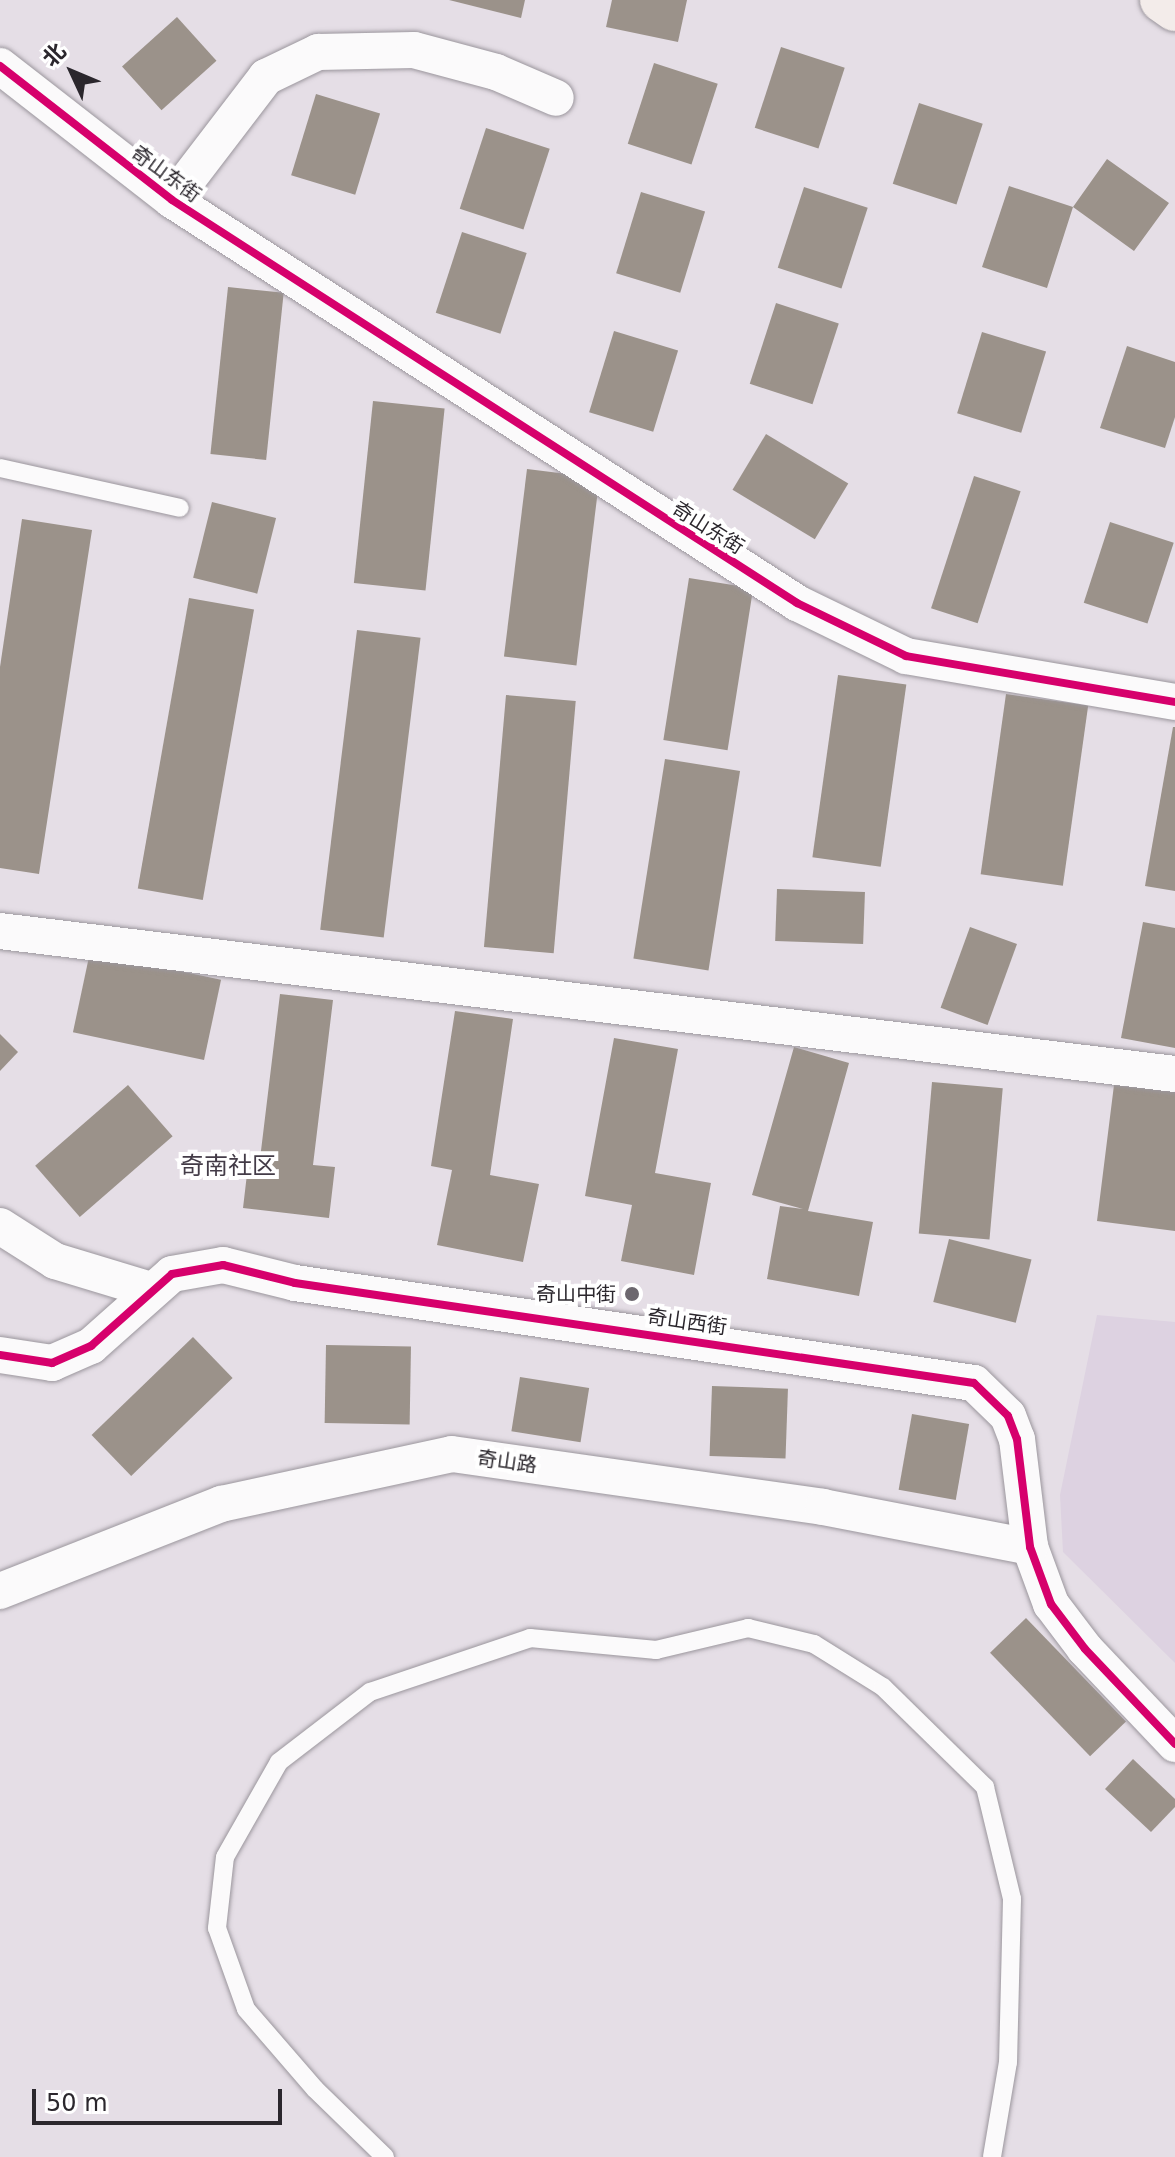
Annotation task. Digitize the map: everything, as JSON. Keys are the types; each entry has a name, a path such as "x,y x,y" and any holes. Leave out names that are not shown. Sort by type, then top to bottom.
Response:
{"main road":[{"path":"1162,0 1175,9"}],"street":[{"path":"172,200 266,77 318,52 414,50 496,72 556,98"},
{"name":"奇山东街","path":"0,66 172,200 797,603 906,656 1175,702"},
{"path":"0,931 1175,1074"},
{"path":"0,1226 55,1261 151,1290"},
{"name":"奇山西街","path":"0,1355 52,1363 91,1346 172,1274 223,1265 295,1283 974,1383 1008,1416 1017,1439 1030,1547 1051,1604 1085,1649 1175,1744"},
{"name":"奇山路","path":"0,1591 221,1504 452,1454 823,1507 1030,1547"}],"lane":[{"path":"0,468 180,508"},
{"path":"385,2157 315,2089 246,2009 217,1928 225,1857 279,1762 370,1692 530,1638 656,1650 748,1628 814,1644 883,1687 985,1787 1012,1899 1008,2062 992,2157"}],"shaded area":[{"path":"1097,1315 1175,1322 1175,1663 1063,1552 1060,1495"}],"building":[{"path":"449,0 525,0 521,18"},
{"path":"612,0 687,0 678,42 606,27"},
{"path":"177,17 216,61 161,110 122,67"},
{"path":"781,47 845,68 818,149 755,128"},
{"path":"654,63 718,84 691,165 628,144"},
{"path":"316,94 380,114 355,195 291,175"},
{"path":"919,103 983,124 956,205 893,184"},
{"path":"486,128 550,149 523,230 460,209"},
{"path":"1107,159 1169,203 1134,251 1073,207"},
{"path":"1009,186 1073,207 1047,288 982,267"},
{"path":"804,187 868,208 841,289 778,268"},
{"path":"641,192 705,212 680,293 616,273"},
{"path":"462,232 527,253 500,334 436,313"},
{"path":"228,287 284,293 266,460 210,454"},
{"path":"776,303 839,323 813,404 750,384"},
{"path":"614,331 678,351 653,432 589,412"},
{"path":"982,332 1046,352 1021,433 957,413"},
{"path":"1127,346 1175,362 1175,417 1165,448 1100,428"},
{"path":"373,401 445,409 425,591 354,583"},
{"path":"766,434 848,483 815,539 733,490"},
{"path":"527,469 599,478 576,665 504,657"},
{"path":"974,476 1021,491 978,623 931,608"},
{"path":"212,502 276,518 257,594 193,578"},
{"path":"22,519 92,530 39,874 0,868 0,667"},
{"path":"1110,522 1174,543 1147,624 1084,603"},
{"path":"689,578 753,588 728,750 663,740"},
{"path":"189,598 254,609 203,900 138,889"},
{"path":"357,630 421,638 384,938 320,930"},
{"path":"838,675 906,685 881,867 812,857"},
{"path":"1006,694 1088,706 1063,886 981,874"},
{"path":"506,695 576,701 554,953 484,947"},
{"path":"1175,727 1175,891 1145,886"},
{"path":"665,759 740,771 708,970 633,959"},
{"path":"777,889 865,892 863,944 775,941"},
{"path":"1143,922 1175,928 1175,1048 1121,1038"},
{"path":"970,927 1017,944 988,1025 941,1008"},
{"path":"90,952 221,980 204,1060 73,1032"},
{"path":"280,994 333,1000 313,1165 335,1167 329,1218 243,1208 249,1157 260,1159"},
{"path":"455,1011 513,1019 490,1175 539,1184 523,1262 437,1245 452,1170 431,1166"},
{"path":"0,1034 18,1052 0,1071"},
{"path":"614,1038 678,1049 655,1173 711,1183 694,1275 621,1261 632,1205 585,1196"},
{"path":"794,1047 849,1063 808,1211 873,1222 859,1296 767,1279 780,1206 803,1209 752,1195"},
{"path":"932,1082 1003,1088 989,1240 919,1233"},
{"path":"128,1085 173,1136 80,1217 35,1166"},
{"path":"1114,1085 1175,1092 1175,1231 1097,1221"},
{"path":"949,1239 1031,1260 1016,1323 933,1302"},
{"path":"193,1337 233,1378 131,1476 92,1435"},
{"path":"326,1345 411,1346 410,1424 325,1423"},
{"path":"520,1377 589,1388 581,1442 511,1431"},
{"path":"712,1386 788,1389 786,1459 710,1456"},
{"path":"912,1414 969,1424 956,1500 899,1490"},
{"path":"1026,1618 1126,1722 1090,1756 990,1653"},
{"path":"1133,1759 1175,1799 1175,1807 1151,1832 1105,1789"}],"cycle path":[{"path":"0,66 172,200 797,603 906,656 1175,702"},
{"path":"0,1355 52,1363 91,1346 172,1274 223,1265 295,1283 974,1383 1008,1416 1017,1439 1030,1547 1051,1604 1085,1649 1175,1744"}],"place":[{"name":"奇山中街","path":"632,1294"}],"district":[{"name":"奇南社区","path":"228,1167"}]}
